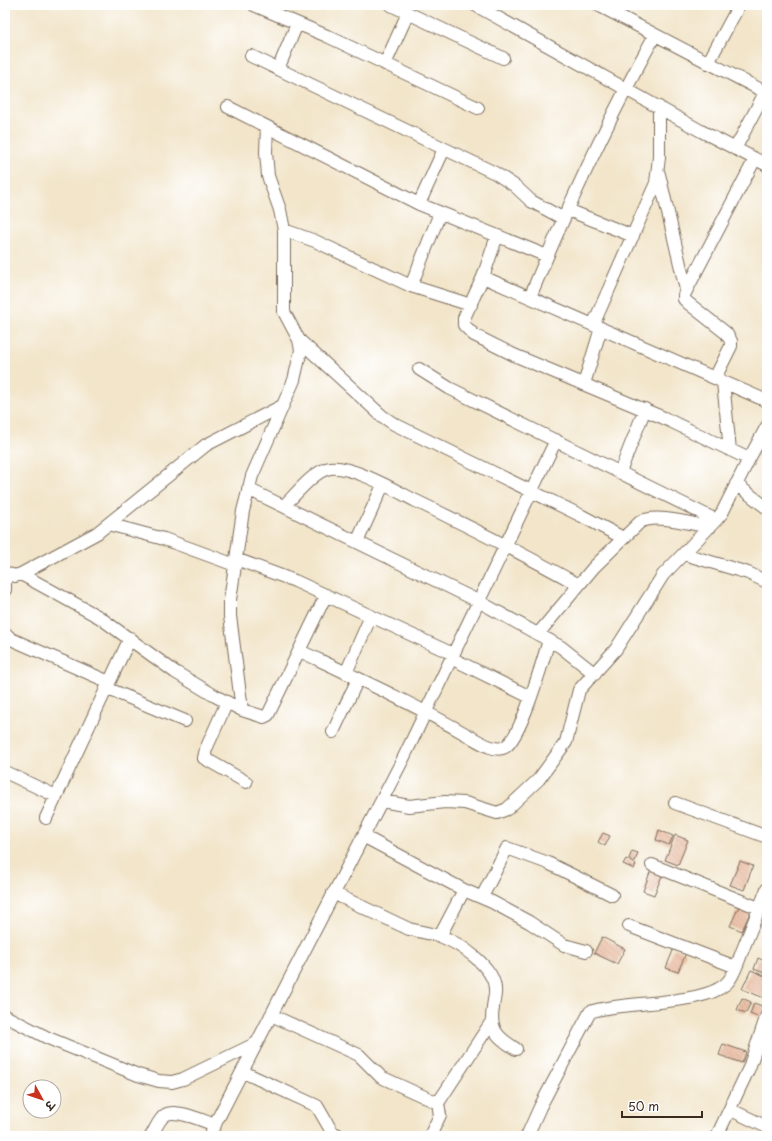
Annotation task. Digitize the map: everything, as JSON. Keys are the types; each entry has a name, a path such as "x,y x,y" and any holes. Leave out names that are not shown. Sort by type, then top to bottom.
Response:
{"street":[{"path":"254,5 478,108"},
{"path":"391,5 503,58"},
{"path":"475,5 625,89 767,165"},
{"path":"598,5 766,92 735,149"},
{"path":"708,63 736,12"},
{"path":"385,64 408,13"},
{"path":"278,69 297,24"},
{"path":"530,297 566,214 625,89 655,35"},
{"path":"251,56 495,173 515,186 531,201 633,236"},
{"path":"228,107 419,204 547,256"},
{"path":"584,384 597,326 656,183 658,169 659,107"},
{"path":"242,710 230,616 230,600 235,562 248,489 298,368 301,350 299,340 284,312 284,230 282,219 268,176 266,152 267,127"},
{"path":"419,204 444,149"},
{"path":"730,450 719,380 731,346 731,340 726,333 684,299 686,290 755,159"},
{"path":"658,169 686,290"},
{"path":"411,286 440,213"},
{"path":"284,230 315,240 411,286 471,305"},
{"path":"497,236 483,277 464,318 464,324 474,335 514,355 645,409 748,459"},
{"path":"483,277 767,401"},
{"path":"299,340 382,416 394,424 623,538"},
{"path":"419,369 449,388 620,472 713,524"},
{"path":"5,590 5,573 15,576 21,574 90,538 206,445 282,406"},
{"path":"620,472 645,409"},
{"path":"382,801 409,806 445,802 465,803 497,813 507,809 539,779 566,742 579,690 616,650 663,575 722,513 748,459 765,433"},
{"path":"151,1136 161,1118 166,1114 173,1113 213,1130 333,893 382,801 556,440"},
{"path":"284,506 318,473 328,468 339,467 383,485 506,544 579,585"},
{"path":"736,484 767,508"},
{"path":"357,542 383,485"},
{"path":"248,489 478,601 549,640 595,674"},
{"path":"538,634 579,585 623,538 645,519 665,519 713,524"},
{"path":"108,524 164,539 235,562 326,595 452,656 530,697"},
{"path":"684,554 748,573 767,582"},
{"path":"21,574 99,617 176,672 242,710 264,717 268,715 326,595"},
{"path":"346,673 371,616"},
{"path":"5,633 10,639 185,721"},
{"path":"46,818 130,638"},
{"path":"300,651 426,711 479,741 492,747 500,748 505,747 513,738 530,697 549,640"},
{"path":"333,732 358,679"},
{"path":"227,702 206,749 204,758 246,782"},
{"path":"5,772 56,796"},
{"path":"674,803 767,837"},
{"path":"364,836 464,890 482,897 529,922 564,945 586,951"},
{"path":"482,897 506,848 548,863 612,895"},
{"path":"652,865 759,908"},
{"path":"527,1136 540,1106 590,1012 615,1006 696,998 726,984 736,967 767,889"},
{"path":"440,936 464,890"},
{"path":"333,893 409,929 440,936 454,941 465,948 492,978 496,989 492,1014 493,1029 501,1040 516,1049"},
{"path":"629,926 736,967"},
{"path":"271,1015 359,1055 381,1078 438,1103"},
{"path":"717,1136 731,1110 749,1068 767,1015"},
{"path":"5,1016 48,1038 138,1075 159,1081 172,1082 183,1079 257,1043"},
{"path":"430,1136 440,1115 438,1103 492,1021"},
{"path":"243,1072 317,1106 332,1132 340,1136"},
{"path":"731,1110 767,1127"}],"building":[{"path":"659,830 673,836 669,845 656,840"},
{"path":"603,833 610,836 605,846 598,842"},
{"path":"675,835 688,840 678,865 665,860"},
{"path":"632,851 638,853 635,861 629,859"},
{"path":"626,859 636,864 634,869 623,864"},
{"path":"740,861 753,866 744,890 730,885"},
{"path":"652,867 664,871 654,895 643,891"},
{"path":"740,904 752,908 742,931 730,926"},
{"path":"602,937 625,949 617,964 594,953"},
{"path":"674,948 686,953 678,972 666,968"},
{"path":"758,958 767,962 767,974 754,969"},
{"path":"751,970 767,977 767,992 764,998 742,989"},
{"path":"742,998 751,1002 746,1013 737,1010"},
{"path":"754,1003 767,1008 763,1019 750,1014"},
{"path":"723,1044 746,1052 742,1063 719,1055"}]}
